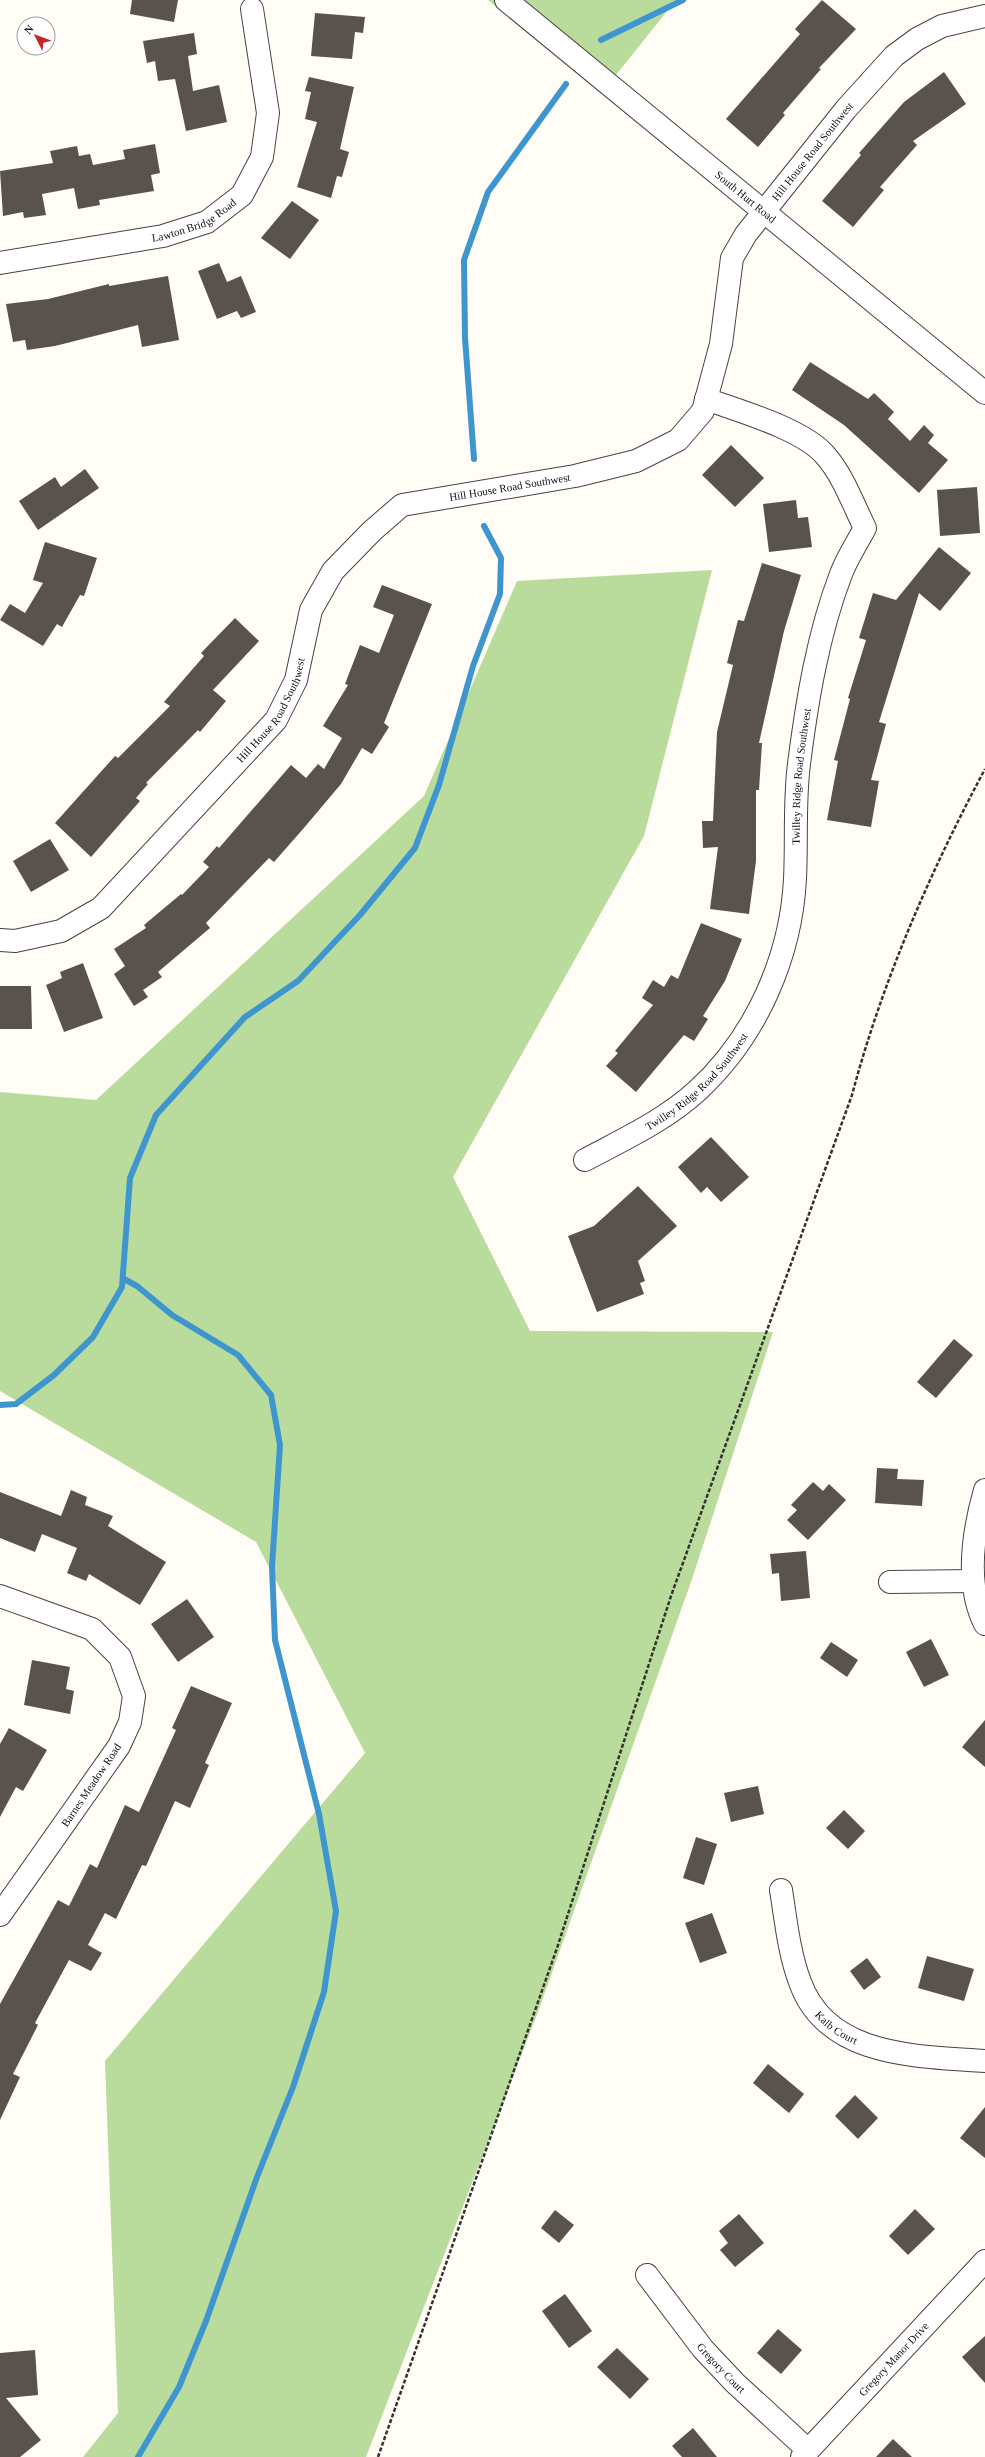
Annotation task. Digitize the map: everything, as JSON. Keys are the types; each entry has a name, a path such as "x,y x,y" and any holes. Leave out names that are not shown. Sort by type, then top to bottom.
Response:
{"street":[{"name":"South Hurt Road","path":"506,0 985,393"},
{"name":"Lawton Bridge Road","path":"0,263 163,236 207,222 242,195 262,157 268,113 252,9"},
{"name":"Hill House Road Southwest","path":"0,940 15,941 61,931 101,908 276,720 296,680 311,610 333,571 372,531 402,505 575,476 636,461 678,440 703,411 721,344 732,258 746,234 846,109 894,56 916,39 942,26 985,16"},
{"name":"Twilley Ridge Road Southwest","path":"585,1160 662,1119 698,1090 729,1056 764,1001 775,974 790,921 795,880 799,767 819,648 842,574 864,528 836,471 824,454 784,428 706,399"},
{"path":"985,1490 976,1521 973,1581 979,1612 985,1624"},
{"path":"890,1582 973,1581"},
{"name":"Barnes Meadow Road","path":"0,1596 92,1629 120,1657 134,1696 130,1722 119,1746 0,1915"},
{"name":"Kalb Court","path":"782,1890 792,1956 800,1984 814,2007 832,2028 873,2049 912,2056 985,2061"},
{"name":"Gregory Manor Drive","path":"805,2454 985,2261"},
{"name":"Gregory Court","path":"647,2275 703,2349 805,2454"}],"path":[{"path":"378,2457 557,1948 671,1596 852,1096 877,1012 931,878 985,769"}],"green space":[{"path":"488,0 676,0 604,90"},
{"path":"712,570 644,836 453,1177 530,1331 773,1332 691,1582 538,2012 366,2457 83,2457 118,2413 105,2061 365,1753 256,1542 0,1391 0,1092 96,1100 424,796 517,581"}],"building":[{"path":"132,0 178,0 174,22 130,14"},
{"path":"822,0 856,29 819,68 821,69 783,113 785,115 758,147 726,119 800,34 795,29"},
{"path":"315,13 365,17 363,33 355,32 352,59 311,56"},
{"path":"194,33 197,54 188,56 193,91 219,85 227,122 186,131 175,79 158,81 155,61 147,63 143,41"},
{"path":"944,72 966,104 913,141 917,145 880,187 884,190 853,227 822,201 861,155 859,153 904,102"},
{"path":"309,77 354,87 340,149 349,152 342,177 337,176 331,198 297,187 317,122 305,119 311,92 305,91"},
{"path":"155,144 160,173 151,175 154,191 99,200 100,205 78,209 74,188 42,194 46,215 24,218 23,212 3,216 0,171 53,163 50,151 77,146 79,156 90,154 93,165 125,159 123,150"},
{"path":"292,201 319,220 290,259 261,238"},
{"path":"219,263 227,282 241,276 256,312 241,318 237,311 217,319 198,271"},
{"path":"168,276 179,340 142,347 138,325 55,346 27,350 25,340 13,342 6,304 48,299 109,284 109,286"},
{"path":"810,362 868,399 874,393 894,412 888,419 910,441 924,425 934,435 928,443 948,460 919,493 844,425 792,390"},
{"path":"731,445 764,478 735,507 702,475"},
{"path":"85,469 99,488 38,530 19,501 55,477 61,487"},
{"path":"977,487 980,533 940,536 937,490"},
{"path":"796,500 798,518 808,517 812,547 769,552 763,504"},
{"path":"45,542 97,558 84,596 80,595 62,627 57,624 43,646 0,620 10,604 25,613 43,583 33,580"},
{"path":"939,547 971,573 940,611 919,593 879,722 886,724 871,780 879,781 871,827 827,820 838,761 834,760 850,699 848,698 866,640 859,638 873,593 896,600"},
{"path":"762,563 801,575 784,631 759,743 762,743 759,790 756,790 756,861 749,914 710,909 718,847 703,848 702,821 713,821 717,732 733,665 727,663 738,620 744,621"},
{"path":"382,585 432,604 384,723 389,727 372,754 362,748 341,784 274,862 269,858 206,923 210,928 158,972 162,977 143,990 148,997 134,1006 114,974 125,966 114,949 146,928 144,925 181,894 182,895 209,867 203,862 217,846 219,848 291,765 306,778 318,764 324,769 342,738 323,726 348,685 345,684 360,645 379,653 394,615 373,607"},
{"path":"235,618 259,641 213,690 226,701 200,732 198,730 146,783 148,784 136,798 140,801 91,857 55,823 115,756 118,758 170,706 164,702 204,656 201,653"},
{"path":"50,839 69,870 31,892 13,861"},
{"path":"701,923 742,939 725,981 703,1016 708,1019 694,1041 684,1035 636,1092 606,1066 618,1053 615,1051 653,1005 642,998 653,980 664,987 671,975 678,979"},
{"path":"83,963 103,1018 64,1032 46,985 62,978 60,972"},
{"path":"0,986 31,986 32,1029 0,1029"},
{"path":"711,1137 749,1177 721,1202 707,1187 701,1193 678,1167"},
{"path":"638,1186 677,1226 638,1261 645,1281 640,1283 644,1294 597,1312 568,1236 594,1226"},
{"path":"954,1339 973,1355 936,1398 917,1382"},
{"path":"877,1468 898,1469 897,1479 924,1480 922,1506 875,1503"},
{"path":"813,1482 823,1491 829,1484 846,1500 808,1540 787,1520 797,1510 791,1505"},
{"path":"71,1490 87,1497 85,1505 113,1516 108,1526 166,1562 140,1605 89,1574 86,1581 67,1573 77,1548 42,1534 35,1552 0,1538 0,1492 61,1516"},
{"path":"806,1551 810,1598 781,1601 779,1573 772,1574 770,1554"},
{"path":"187,1599 214,1637 178,1662 151,1624"},
{"path":"931,1639 949,1675 924,1687 906,1652"},
{"path":"831,1642 858,1660 847,1677 820,1658"},
{"path":"32,1660 70,1667 66,1689 74,1691 70,1714 24,1705"},
{"path":"191,1686 232,1703 205,1763 209,1765 190,1808 175,1801 146,1866 142,1865 116,1919 105,1913 88,1945 102,1953 91,1971 69,1960 35,2023 38,2025 13,2074 20,2077 0,2120 0,2004 58,1900 69,1906 90,1864 97,1868 125,1805 139,1812 176,1730 172,1728"},
{"path":"985,1720 985,1767 962,1747"},
{"path":"9,1728 47,1750 23,1791 16,1787 0,1817 0,1744"},
{"path":"758,1786 764,1814 731,1822 724,1793"},
{"path":"844,1810 865,1831 848,1849 826,1828"},
{"path":"696,1837 717,1844 704,1885 683,1878"},
{"path":"712,1913 727,1953 700,1963 685,1923"},
{"path":"927,1956 974,1969 964,2001 918,1988"},
{"path":"867,1958 881,1977 864,1990 850,1971"},
{"path":"768,2064 804,2094 789,2113 753,2083"},
{"path":"855,2095 878,2118 858,2139 835,2116"},
{"path":"985,2107 985,2158 960,2138"},
{"path":"915,2209 935,2229 908,2255 889,2236"},
{"path":"555,2210 574,2225 559,2243 541,2228"},
{"path":"739,2214 764,2243 735,2267 720,2250 728,2243 719,2231"},
{"path":"565,2294 592,2331 569,2348 542,2311"},
{"path":"778,2329 802,2350 781,2374 757,2353"},
{"path":"985,2336 985,2383 962,2357"},
{"path":"617,2348 649,2379 630,2399 597,2367"},
{"path":"35,2350 38,2395 6,2398 41,2440 20,2457 0,2457 0,2353"},
{"path":"693,2428 717,2457 682,2457 672,2446"},
{"path":"893,2439 912,2457 876,2457"}],"waterway":[{"path":"601,40 683,0"},
{"path":"474,459 465,338 464,260 488,192 566,84"},
{"path":"0,1405 16,1404 54,1375 93,1337 122,1287 130,1178 156,1115 245,1017 298,981 360,915 415,848 439,785 473,666 500,594 501,558 484,526"},
{"path":"124,1279 137,1286 172,1315 238,1355 271,1395 280,1445 272,1567 275,1640 319,1814 336,1911 324,1992 293,2087 257,2177 206,2321 179,2387 138,2457"}]}
